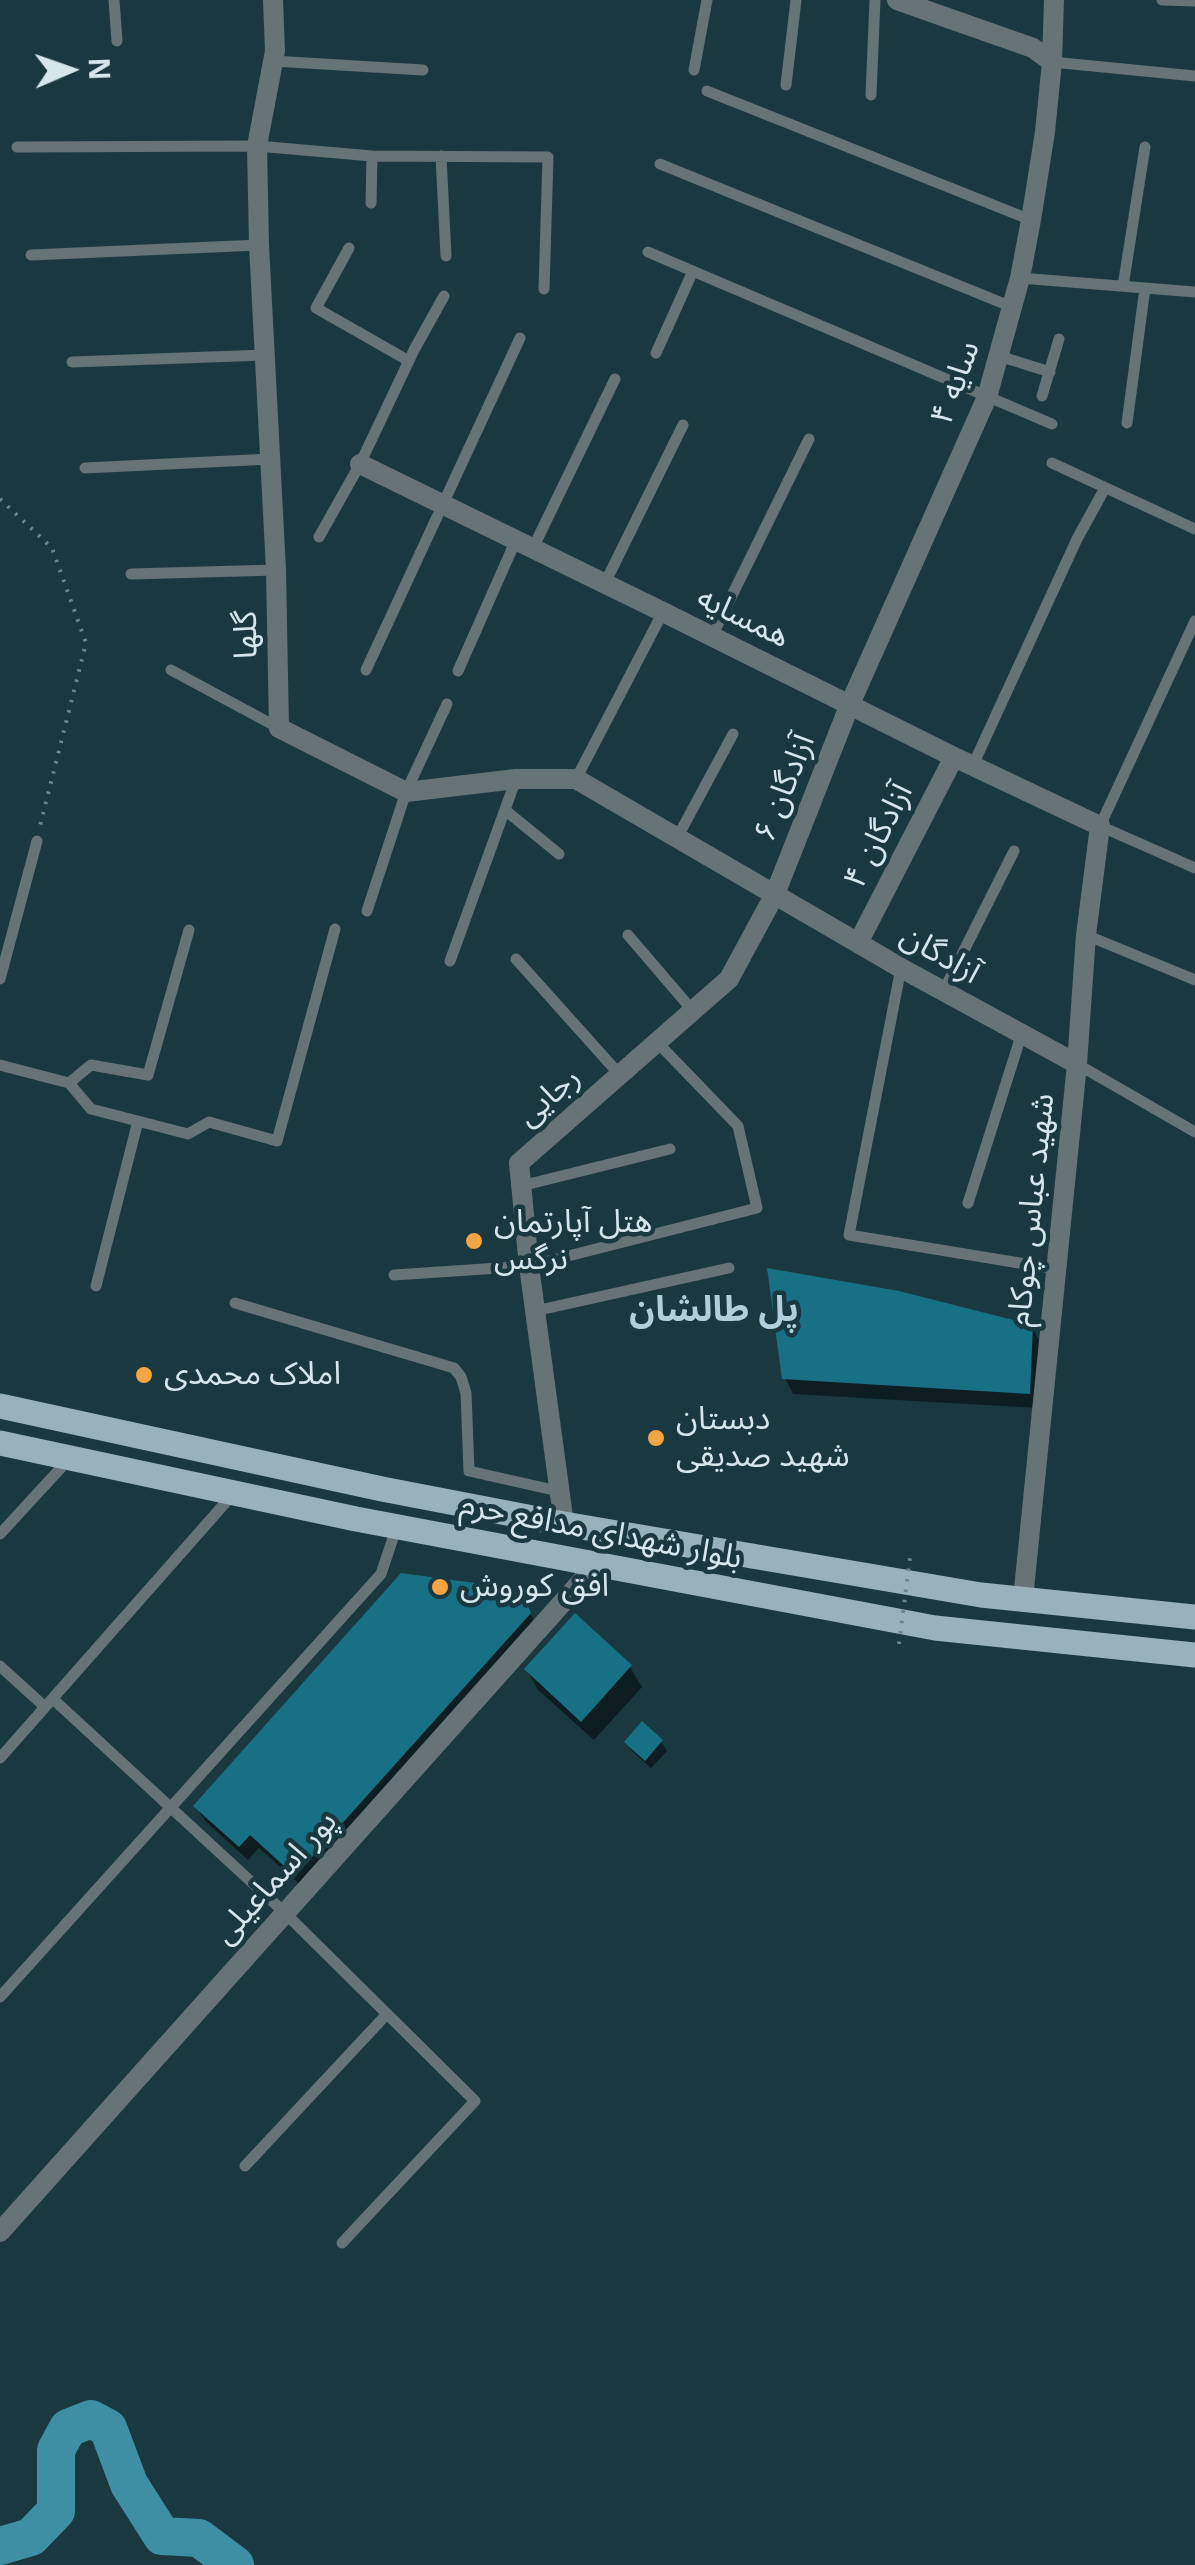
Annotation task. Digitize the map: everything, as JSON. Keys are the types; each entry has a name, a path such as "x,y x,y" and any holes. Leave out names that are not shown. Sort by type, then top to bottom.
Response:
{"main road":[{"name":"بلوار شهدای مدافع حرم","path":"0,1406 348,1482 564,1524 981,1595 1195,1617"},
{"name":"بلوار شهدای مدافع حرم","path":"0,1444 397,1526 934,1628 1195,1655"}],"street":[{"name":"گلها","path":"273,0 273,61 257,146 279,728"},
{"name":"سایه ۴","path":"850,704 987,397 999,356 1020,278 1046,132 1054,0"},
{"path":"902,1 1033,48 1052,62"},
{"name":"همسایه","path":"360,464 1100,826"},
{"name":"آزادگان ۶","path":"775,894 850,704"},
{"path":"279,728 406,792 516,779 576,779 775,894"},
{"name":"آزادگان ۴","path":"858,942 964,761"},
{"name":"شهید عباس چوکام","path":"1023,1599 1077,1064 1086,935 1100,826"},
{"name":"آزادگان","path":"775,894 1021,1036 1077,1064"},
{"name":"رجایی","path":"520,1186 519,1163 730,978 775,894"},
{"path":"520,1186 564,1524"},
{"name":"پور اسماعیلی","path":"0,2232 597,1564"}],"lane":[{"path":"114,0 117,41"},
{"path":"694,70 707,0"},
{"path":"786,85 796,0"},
{"path":"871,95 875,0"},
{"path":"1162,0 1195,1"},
{"path":"273,61 423,70"},
{"path":"1052,62 1195,76"},
{"path":"707,90 1031,220"},
{"path":"18,147 257,146 372,156 548,157 544,289"},
{"path":"1124,286 1145,147"},
{"path":"371,203 372,156"},
{"path":"442,156 446,256"},
{"path":"660,164 1012,307"},
{"path":"31,256 259,245"},
{"path":"349,248 316,308 409,361"},
{"path":"648,252 1052,424"},
{"path":"656,352 693,272"},
{"path":"1020,278 1195,292"},
{"path":"1127,423 1144,288"},
{"path":"319,537 444,296"},
{"path":"366,670 520,338"},
{"path":"1042,396 1060,339"},
{"path":"72,362 265,355"},
{"path":"999,356 1050,372"},
{"path":"458,671 615,379"},
{"path":"605,583 682,425"},
{"path":"712,636 809,439"},
{"path":"85,468 271,458"},
{"path":"1052,463 1195,529"},
{"path":"964,761 1105,488"},
{"path":"131,574 276,570"},
{"path":"576,779 663,612"},
{"path":"1195,622 1100,826 1195,868"},
{"path":"171,670 279,728"},
{"path":"367,911 406,792 447,704"},
{"path":"677,838 734,734"},
{"path":"450,961 516,779"},
{"path":"505,810 559,854"},
{"path":"0,980 36,840"},
{"path":"943,992 1014,851"},
{"path":"0,922 14,928"},
{"path":"0,1064 70,1082 91,1109 188,1134 209,1122 277,1141 335,929"},
{"path":"70,1082 90,1066 148,1076 189,930"},
{"path":"628,935 693,1011"},
{"path":"1086,935 1195,980"},
{"path":"516,958 620,1075"},
{"path":"901,968 849,1234 1056,1269"},
{"path":"968,1203 1021,1036"},
{"path":"394,1275 529,1266 757,1208 738,1126 657,1042"},
{"path":"1077,1064 1195,1132"},
{"path":"96,1286 138,1120"},
{"path":"520,1186 670,1149"},
{"path":"535,1311 729,1268"},
{"path":"235,1303 454,1368 466,1393 469,1470 558,1491"},
{"path":"0,1534 70,1458"},
{"path":"0,1758 234,1493"},
{"path":"0,1997 380,1574 397,1526"},
{"path":"0,1666 172,1806 475,2101 342,2244"},
{"path":"244,2166 386,2015"}],"path":[{"path":"0,499 52,548 86,643 36,840"},
{"path":"899,1644 910,1558"}],"building":[{"path":"767,1268 899,1291 1033,1325 1030,1394 782,1379"},
{"path":"401,1573 519,1589 531,1613 295,1876 250,1835 239,1847 193,1806"},
{"path":"575,1613 632,1665 581,1722 524,1669"},
{"path":"642,1721 663,1740 645,1761 624,1742"}],"waterway":[{"path":"0,2546 31,2537 56,2511 56,2450 68,2428 91,2419 108,2428 129,2484 162,2536 199,2538 235,2565"}],"place":[{"name":"هتل آپارتمان نرگس","path":"474,1241"},
{"name":"املاک محمدی","path":"144,1375"},
{"name":"دبستان شهید صدیقی","path":"656,1438"},
{"name":"افق کوروش","path":"440,1587"}],"district":[{"name":"پل طالشان","path":"714,1311"}]}
